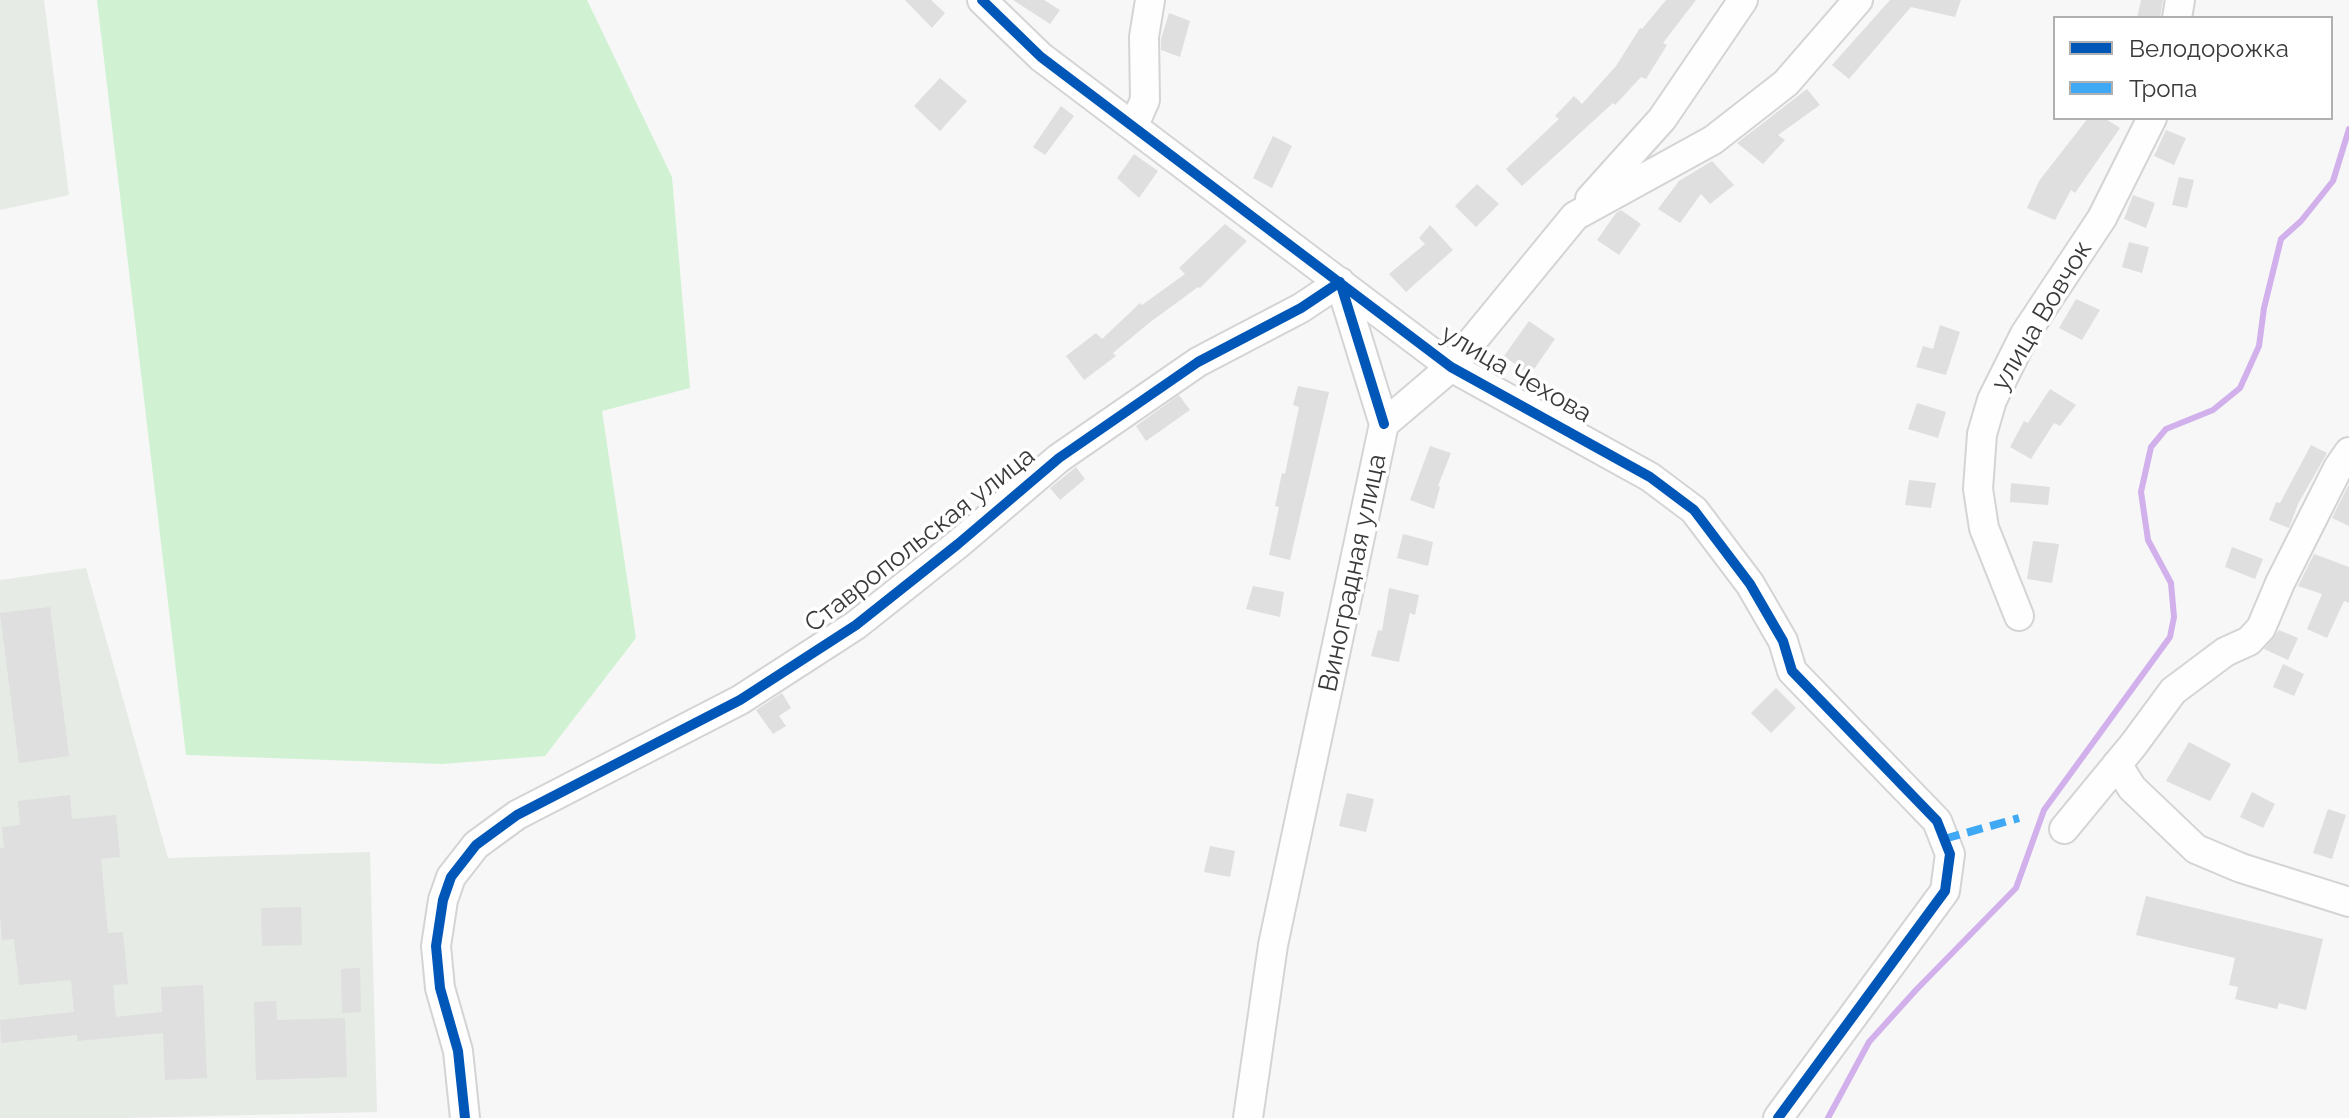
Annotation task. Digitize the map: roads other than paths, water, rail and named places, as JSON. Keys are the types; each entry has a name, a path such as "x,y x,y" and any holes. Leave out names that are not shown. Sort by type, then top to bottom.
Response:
{"street":[{"name":"улица Чехова","path":"982,0 1041,57 1451,367 1650,477 1694,510 1750,584 1783,641 1792,671 1937,821 1950,854 1945,891 1778,1118"},
{"path":"1134,125 1145,100 1144,37 1150,0"},
{"path":"1575,216 1662,119 1743,0"},
{"name":"Виноградная улица","path":"1248,1118 1273,945 1384,424 1451,367 1575,216 1713,140 1786,83 1858,0"},
{"name":"улица Вовчок","path":"2019,616 1984,528 1978,489 1982,434 1992,400 2025,334 2102,218 2151,120"},
{"path":"1340,282 1384,424"},
{"name":"Ставропольская улица","path":"465,1118 458,1051 440,988 436,946 443,900 451,877 476,845 517,815 740,700 856,625 1059,458 1198,362 1301,308 1340,282"},
{"path":"2064,829 2173,691 2225,652 2249,641 2261,628 2280,583 2349,452"},
{"path":"2117,764 2132,788 2196,849 2241,868 2349,902"}],"waterway":[{"path":"1828,1118 1869,1042 2016,888 2044,810 2170,637 2174,617 2171,583 2148,540 2141,492 2151,447 2166,429 2213,410 2240,388 2259,346 2264,308 2281,239 2301,221 2333,181 2349,129"}]}
